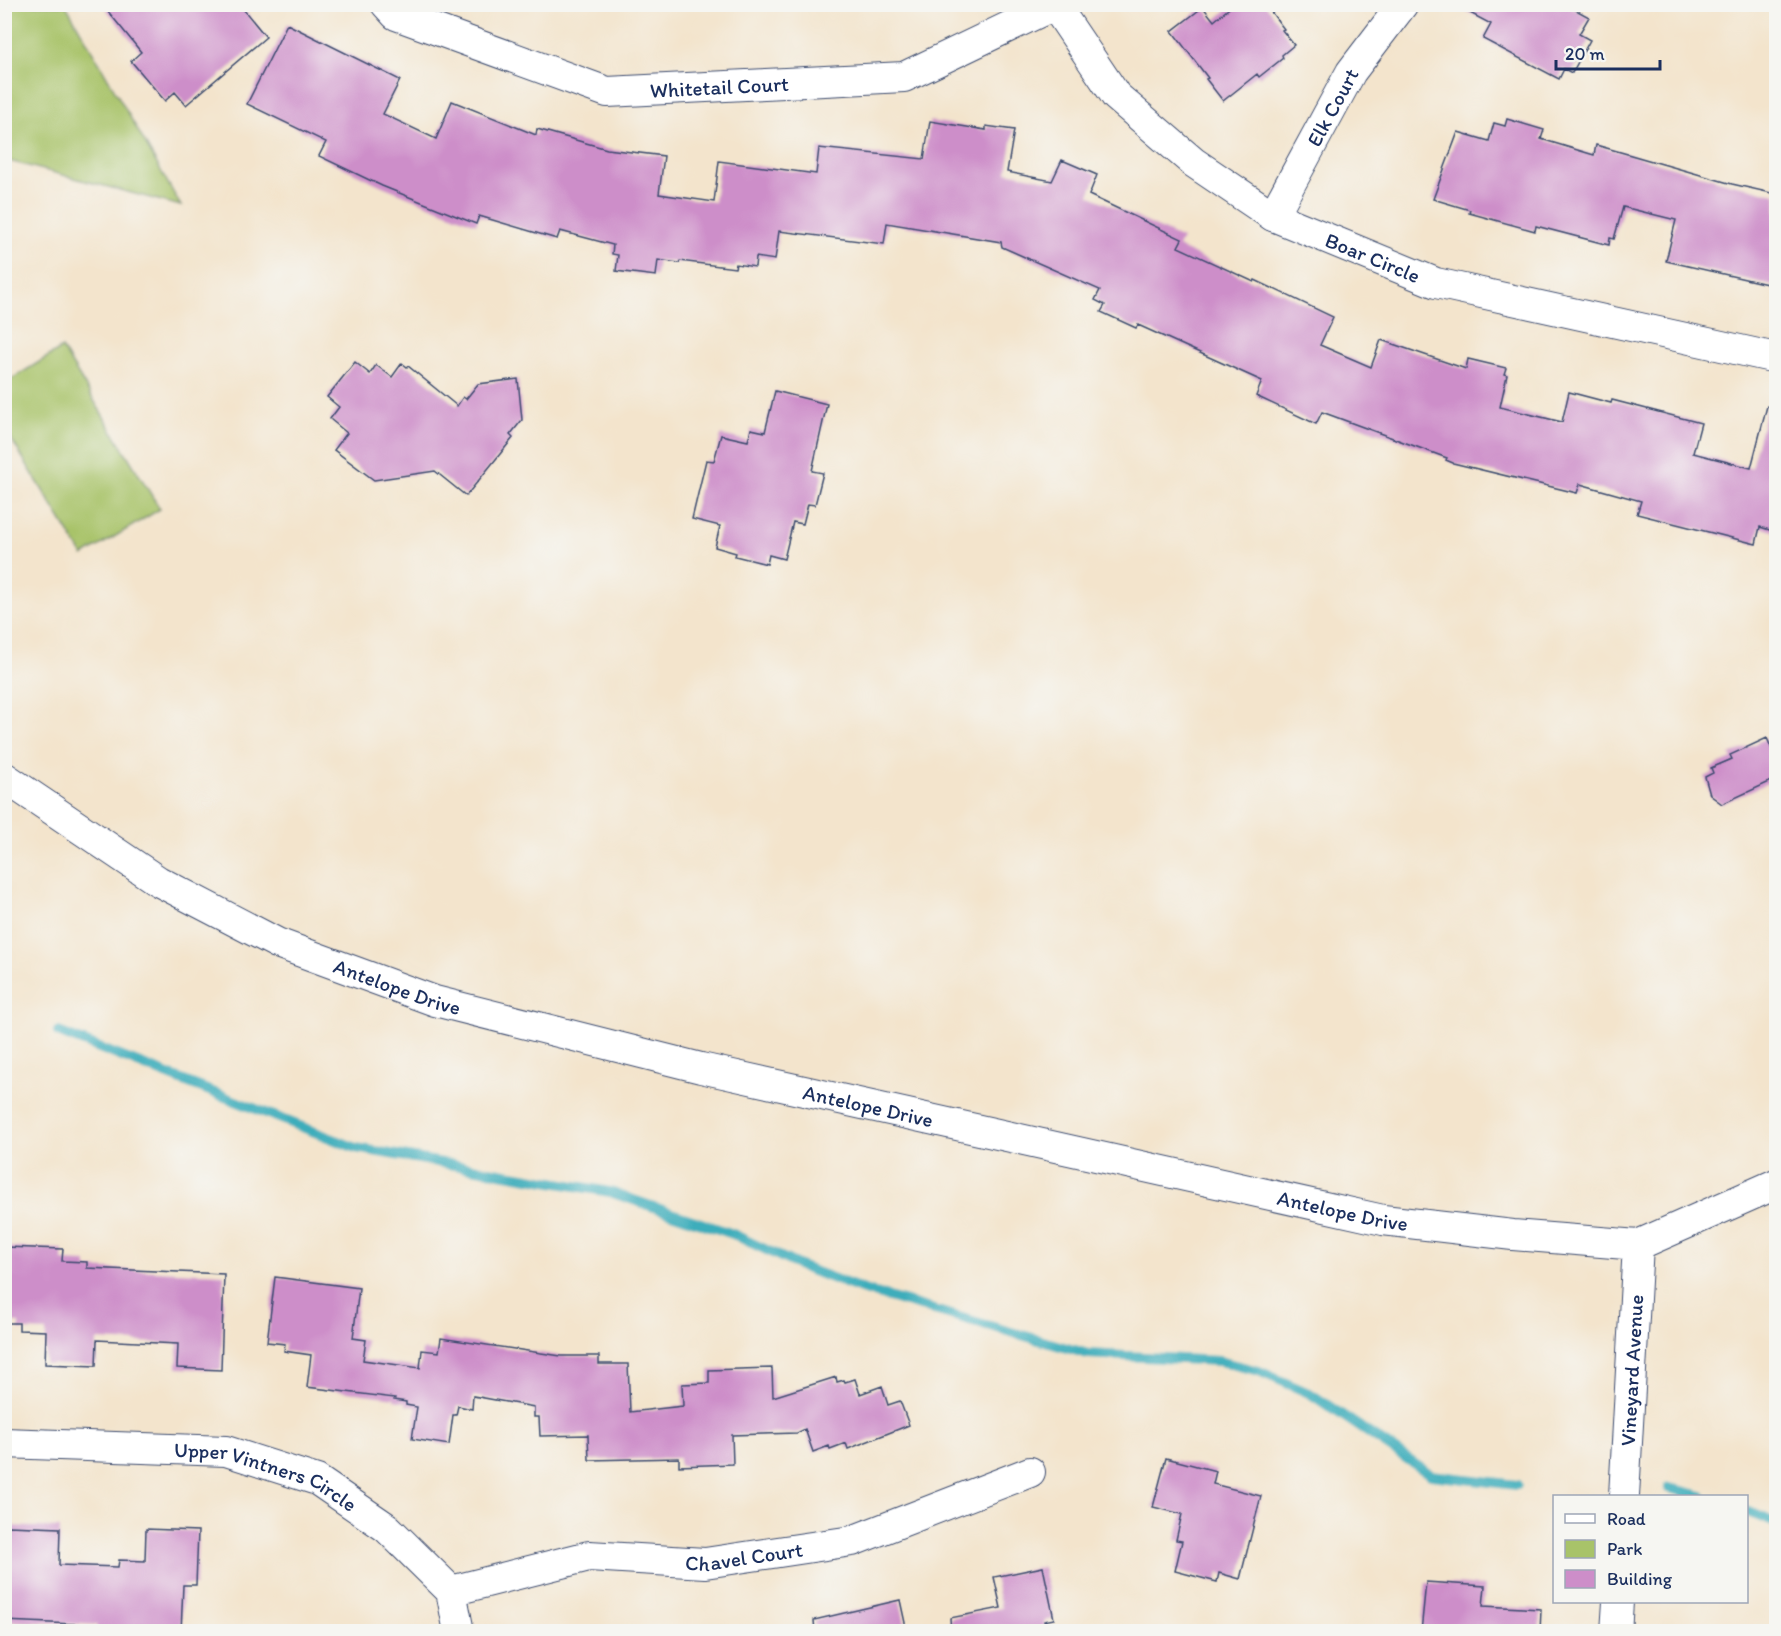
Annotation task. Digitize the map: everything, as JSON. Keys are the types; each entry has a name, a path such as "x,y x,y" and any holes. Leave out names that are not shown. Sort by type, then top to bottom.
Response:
{"street":[{"name":"Whitetail Court","path":"386,4 396,15 607,92 904,77 1054,5"},
{"name":"Elk Court","path":"1273,216 1351,72 1403,4"},
{"name":"Boar Circle","path":"1054,5 1116,96 1193,162 1273,216 1436,283 1776,358"},
{"name":"Antelope Drive","path":"4,777 158,881 277,943 435,1001 701,1068 1383,1220 1513,1235 1638,1245 1776,1184"},
{"name":"Vineyard Avenue","path":"1624,1495 1638,1245"},
{"name":"Upper Vintners Circle","path":"4,1443 226,1451 317,1480 387,1528 451,1590"},
{"name":"Chavel Court","path":"451,1590 589,1556 705,1563 852,1540 1030,1472"},
{"path":"451,1590 459,1632"},
{"path":"1616,1632 1617,1603"}],"green space":[{"path":"4,5 66,5 181,206 5,160"},
{"path":"62,348 160,509 83,556 5,429 5,383"}],"building":[{"path":"102,4 239,4 266,37 186,105 175,92 165,101 131,61 141,52"},
{"path":"1234,4 1265,4 1294,45 1282,55 1283,58 1259,77 1257,74 1223,101 1172,31 1203,7 1214,21"},
{"path":"1453,4 1565,4 1589,17 1579,34 1590,40 1572,73 1564,69 1559,79 1483,39 1491,24"},
{"path":"287,24 400,80 383,114 436,139 452,101 536,135 537,129 607,149 664,156 659,194 714,202 719,161 816,174 819,148 924,159 930,121 986,130 986,126 1014,130 1007,172 1052,181 1062,160 1097,175 1089,195 1182,239 1178,247 1333,317 1320,345 1371,367 1381,340 1466,369 1468,359 1506,368 1504,374 1507,375 1500,407 1562,422 1569,392 1611,403 1612,400 1701,423 1693,453 1751,468 1767,406 1776,407 1776,532 1760,527 1756,544 1637,514 1641,501 1580,484 1577,493 1453,463 1446,460 1447,458 1322,412 1316,424 1256,396 1262,381 1138,325 1136,328 1101,312 1105,305 1095,300 1100,290 1002,247 1001,242 887,223 884,244 779,231 775,260 756,257 755,267 736,264 735,268 658,260 656,276 616,271 618,255 612,254 613,245 560,231 557,239 479,216 476,224 382,186 319,156 326,142 247,104"},
{"path":"1507,119 1544,130 1541,139 1594,155 1596,145 1732,184 1776,194 1776,286 1666,261 1676,220 1623,207 1614,239 1610,238 1609,245 1536,226 1535,231 1469,213 1470,210 1433,199 1458,132 1489,141 1494,123 1505,126"},
{"path":"355,362 370,374 376,365 392,377 402,363 457,406 463,397 466,399 478,384 518,379 522,420 510,435 513,438 466,496 435,471 374,480 334,450 347,433 330,419 339,407 327,397"},
{"path":"775,391 827,404 812,471 823,473 815,505 808,504 803,524 793,522 784,559 769,555 767,564 735,556 736,553 715,547 720,526 692,519 706,460 714,461 721,435 748,441 751,429 765,432"},
{"path":"1767,738 1776,759 1776,779 1722,804 1710,795 1705,777 1713,773 1711,768 1732,759 1730,755"},
{"path":"4,1247 63,1249 62,1261 87,1262 87,1268 224,1274 221,1370 177,1368 178,1344 97,1340 96,1366 45,1364 46,1331 19,1330 19,1323 4,1323"},
{"path":"275,1277 359,1288 353,1338 366,1340 363,1360 420,1368 422,1350 439,1352 441,1338 561,1356 599,1356 599,1364 628,1364 630,1412 683,1406 682,1384 709,1383 709,1370 772,1368 773,1397 836,1377 837,1382 855,1379 860,1394 882,1386 888,1405 900,1401 909,1425 848,1449 846,1443 813,1452 805,1429 797,1433 732,1435 733,1464 679,1466 679,1458 589,1460 588,1435 540,1436 539,1417 534,1417 534,1407 473,1396 472,1409 458,1406 456,1415 453,1415 449,1445 412,1439 417,1407 406,1405 406,1402 394,1400 395,1398 307,1387 311,1355 284,1351 285,1344 267,1342"},
{"path":"1166,1458 1216,1471 1213,1484 1261,1496 1240,1579 1219,1573 1217,1582 1175,1571 1182,1541 1176,1540 1182,1514 1153,1507"},
{"path":"8,1526 60,1528 59,1565 118,1567 119,1560 145,1561 146,1529 198,1531 196,1585 183,1585 181,1632 97,1631 97,1625 4,1621 4,1559 7,1559"},
{"path":"1043,1567 1054,1619 1044,1621 1046,1632 951,1632 950,1618 1001,1608 994,1577"},
{"path":"1426,1582 1485,1586 1483,1606 1541,1609 1540,1632 1421,1632"},
{"path":"900,1600 907,1632 815,1632 814,1620"}],"waterway":[{"path":"58,1032 356,1148 610,1192 733,1234 802,1267 864,1290 1088,1354 1219,1361 1259,1371 1311,1394 1431,1475 1517,1485"},
{"path":"1669,1488 1698,1495"},
{"path":"1748,1512 1776,1523"}]}
